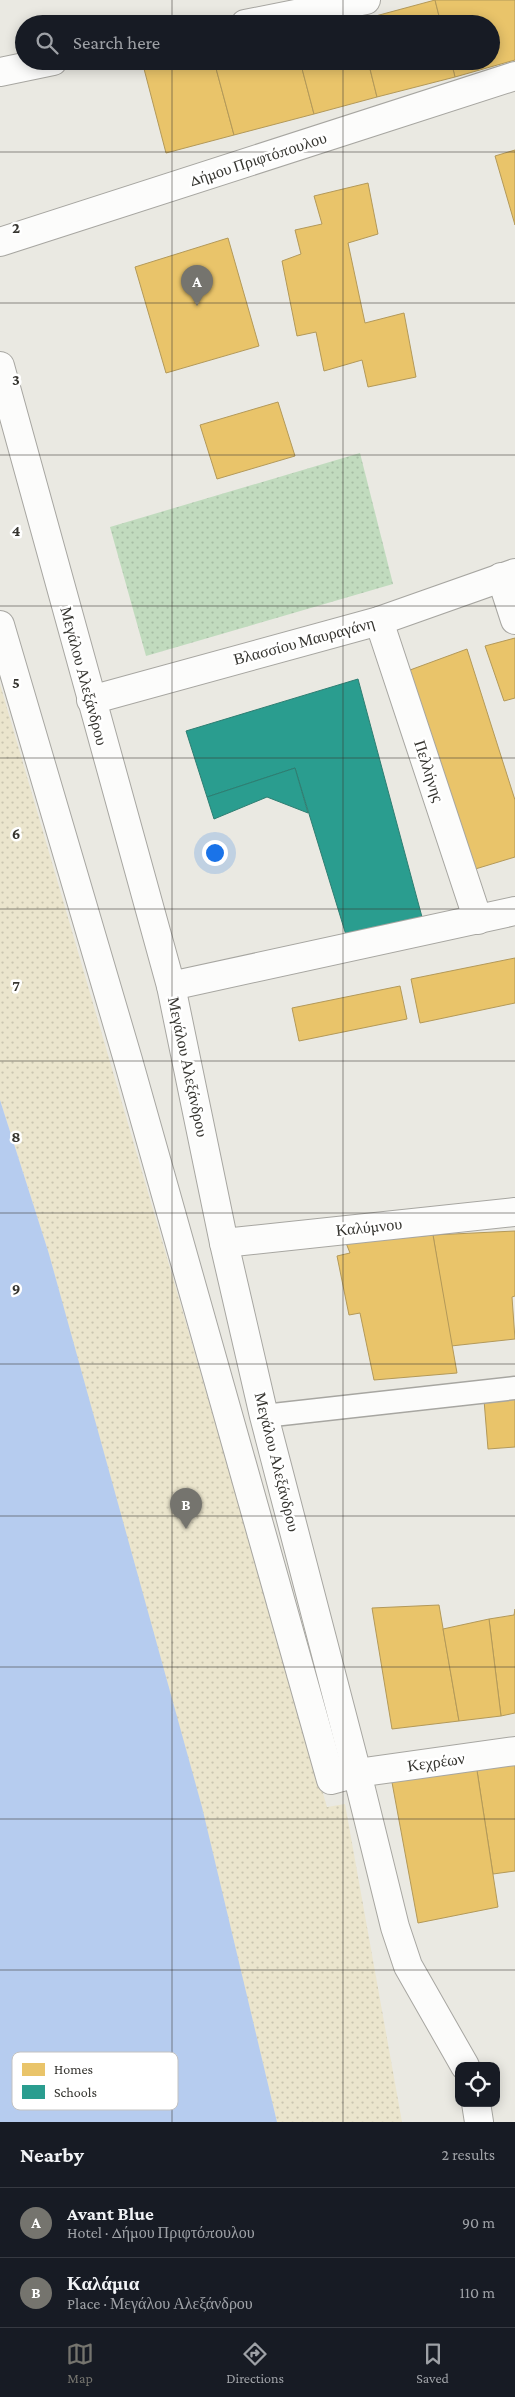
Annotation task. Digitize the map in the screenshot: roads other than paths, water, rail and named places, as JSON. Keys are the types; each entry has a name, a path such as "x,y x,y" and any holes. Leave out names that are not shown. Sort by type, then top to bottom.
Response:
{"street":[{"path":"290,15 366,0"},
{"path":"0,72 15,69"},
{"name":"Δήμου Πριφτόπουλου","path":"0,242 515,76"},
{"name":"Μεγάλου Αλεξάνδρου","path":"0,366 171,986 224,1243 264,1416 395,1927 408,1966 463,2062"},
{"path":"508,575 515,620"},
{"name":"Βλασσίου Μαυραγάνη","path":"91,700 379,621 508,575"},
{"name":"Πελλήνης","path":"379,621 478,920"},
{"name":"Κεχρέων","path":"0,625 128,1060 330,1780 357,1773 515,1751"},
{"path":"171,986 515,911"},
{"name":"Καλύμνου","path":"224,1243 515,1212"},
{"path":"477,2107 479,2122"}],"lane":[{"path":"264,1416 515,1388"}],"water":[{"path":"0,1100 49,1254 202,1807 277,2122 0,2122"}],"place":[{"name":"Avant Blue","path":"197,306"},
{"name":"Καλάμια","path":"186,1529"}]}
